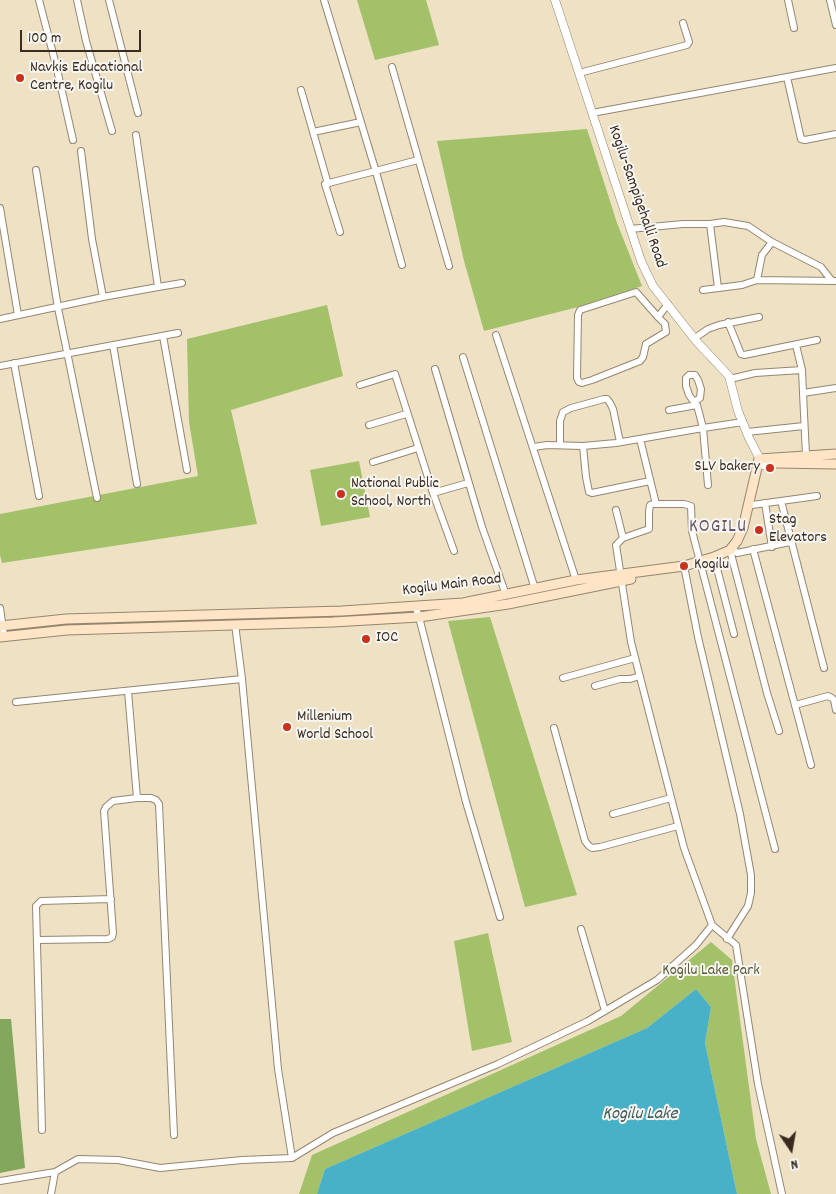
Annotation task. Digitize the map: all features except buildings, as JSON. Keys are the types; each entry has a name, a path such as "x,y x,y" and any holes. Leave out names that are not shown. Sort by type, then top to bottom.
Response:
{"main road":[{"path":"835,454 835,464 761,462 806,455 835,454"},
{"path":"732,550 743,537 761,462"},
{"path":"732,550 742,528 761,462"},
{"name":"Kogilu Main Road","path":"1,626 66,619 342,611 463,603 576,580 621,577 685,568 715,559 732,550"},
{"name":"Kogilu Main Road","path":"2,637 67,630 332,622 419,617 508,604 621,577"}],"street":[{"path":"38,0 73,140"},
{"path":"77,0 86,41 112,131"},
{"path":"109,0 138,113"},
{"path":"324,0 376,172 402,266"},
{"name":"Kogilu-Sampigehalli Road","path":"555,0 641,261 653,286 729,376 743,422 761,462"},
{"path":"788,0 794,28"},
{"path":"830,0 836,25"},
{"path":"579,73 686,45 689,42 684,23"},
{"path":"392,67 449,266"},
{"path":"592,113 836,68"},
{"path":"787,77 801,139 805,140 836,134"},
{"path":"301,90 340,232"},
{"path":"313,132 361,122"},
{"path":"136,135 158,287"},
{"path":"81,152 92,239 103,297"},
{"path":"328,184 418,160"},
{"path":"36,170 58,308 96,498"},
{"path":"0,208 18,315"},
{"path":"630,228 724,222 748,226 772,242 821,267 834,281"},
{"path":"710,224 718,288"},
{"path":"758,280 762,255 772,242"},
{"path":"703,290 742,285 758,280 834,281"},
{"path":"0,319 103,297 182,283"},
{"path":"636,292 658,318 665,324 666,332 646,344 640,361 592,380 582,383 578,382 578,315 580,310 636,292"},
{"path":"658,318 668,304"},
{"path":"695,338 708,329 728,322 759,317"},
{"path":"728,322 741,354 744,355 817,340"},
{"path":"0,366 178,333"},
{"path":"496,335 576,580"},
{"path":"163,336 187,470"},
{"path":"114,344 137,484"},
{"path":"796,345 802,370 806,455"},
{"path":"463,357 535,589"},
{"path":"14,363 39,496"},
{"path":"434,369 468,483 506,595"},
{"path":"730,379 755,374 802,370"},
{"path":"360,385 395,374 406,414 454,551"},
{"path":"802,393 836,388"},
{"path":"560,445 560,421 563,412 604,399 607,399 613,410 620,442"},
{"path":"669,410 696,403 703,428 708,485"},
{"path":"369,425 406,414"},
{"path":"534,448 547,445 583,446 620,442 743,422"},
{"path":"747,432 804,426"},
{"path":"640,439 656,504"},
{"path":"583,446 589,492 592,493 650,481"},
{"path":"373,462 418,448"},
{"path":"433,493 468,483"},
{"path":"752,505 818,496"},
{"path":"781,501 790,542 824,668"},
{"path":"766,503 772,547"},
{"path":"774,849 692,531 691,506 684,504 656,504 650,506 649,529 623,538 616,545 631,642 684,848 712,925 736,946 758,1084 782,1194"},
{"path":"616,510 623,538"},
{"path":"732,550 737,553 790,542"},
{"path":"753,549 811,765"},
{"path":"732,550 767,693 779,731"},
{"path":"715,559 734,634"},
{"path":"685,568 698,637 741,821 751,875 751,893 748,906 727,938"},
{"path":"415,605 466,802 500,917"},
{"path":"0,608 2,637"},
{"path":"235,624 242,679 278,1069 292,1158"},
{"path":"563,678 635,658"},
{"path":"595,686 640,676"},
{"path":"16,702 242,679"},
{"path":"128,691 136,798"},
{"path":"795,705 828,696 834,700 836,710"},
{"path":"554,728 585,841 589,846 592,848 600,847 678,826"},
{"path":"38,940 112,938 114,933 104,811 113,801 136,798 156,800 159,804 174,1135"},
{"path":"614,814 671,798"},
{"path":"42,1130 36,906 41,901 111,899"},
{"path":"0,1181 55,1172 78,1159 118,1160 160,1168 242,1160 292,1158 333,1133 498,1064 588,1021 657,980 696,945 712,925"},
{"path":"581,929 605,1011"},
{"path":"51,1194 55,1172"}],"green space":[{"path":"357,0 426,0 439,45 375,60"},
{"path":"587,129 617,223 642,286 574,308 484,331 464,261 437,141"},
{"path":"327,305 343,376 231,410 257,524 2,563 0,555 0,514 198,476 189,422 187,339"},
{"path":"359,461 370,517 321,526 310,470"},
{"path":"490,617 577,895 525,907 448,621"},
{"path":"488,933 512,1042 472,1051 454,941"},
{"name":"Kogilu Lake Park","path":"711,942 732,960 756,1139 771,1194 737,1194 705,1043 711,1007 696,989 647,1028 325,1169 317,1194 299,1194 312,1155 621,1016"},
{"path":"0,1019 11,1019 25,1168 0,1173"}],"water":[{"name":"Kogilu Lake","path":"696,989 711,1007 705,1043 737,1194 317,1194 325,1169 647,1028"}],"place":[{"name":"Navkis Educational Centre, Kogilu","path":"20,78"},
{"name":"SLV bakery","path":"770,468"},
{"name":"National Public School, North","path":"341,494"},
{"name":"Stag Elevators","path":"759,530"},
{"name":"Kogilu","path":"684,566"},
{"name":"IOC","path":"366,639"},
{"name":"Millenium World School","path":"287,727"}],"district":[{"name":"KOGILU","path":"718,528"}]}
